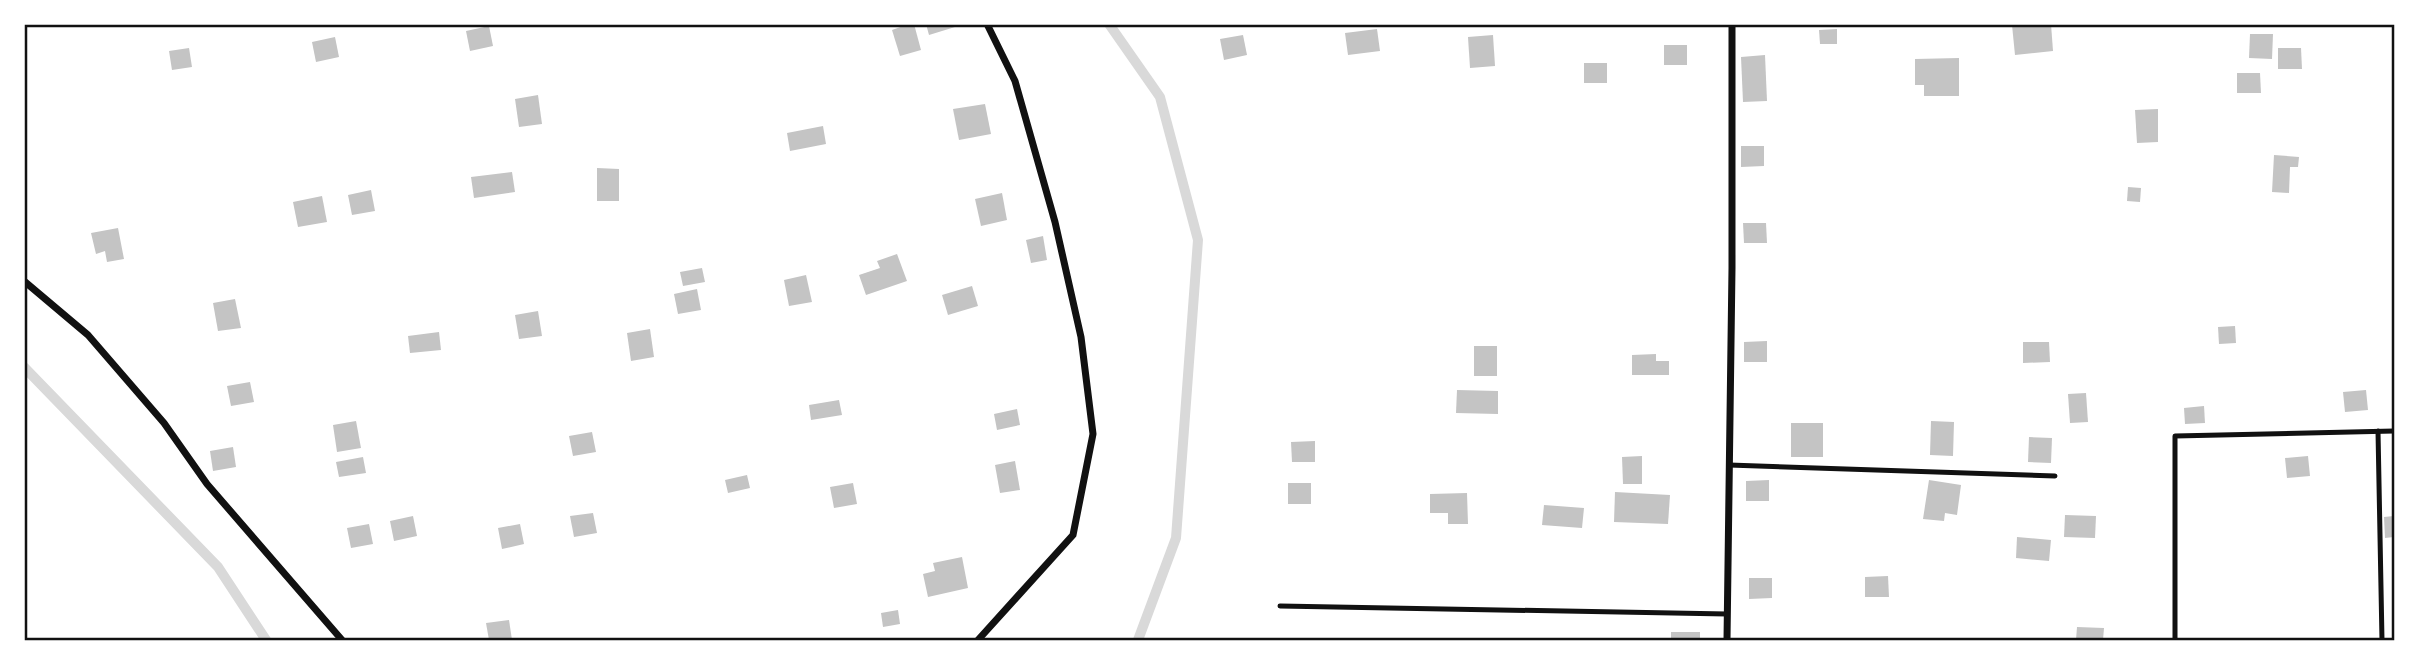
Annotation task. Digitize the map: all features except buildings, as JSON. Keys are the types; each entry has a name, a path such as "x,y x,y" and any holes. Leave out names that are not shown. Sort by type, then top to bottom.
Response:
{"street":[{"path":"978,640 1073,535 1093,434 1082,337 1055,222 1016,81 987,24"},
{"path":"1727,640 1732,24"},
{"path":"24,281 88,335 164,423 207,484 342,640"}],"lane":[{"path":"2378,431 2382,640"},
{"path":"2175,640 2175,436 2395,431"},
{"path":"1729,465 2055,476"},
{"path":"1280,606 1727,614"}],"waterway":[{"path":"1109,24 1160,97 1198,240 1176,538 1138,640"},
{"path":"24,367 218,567 266,640"}]}
